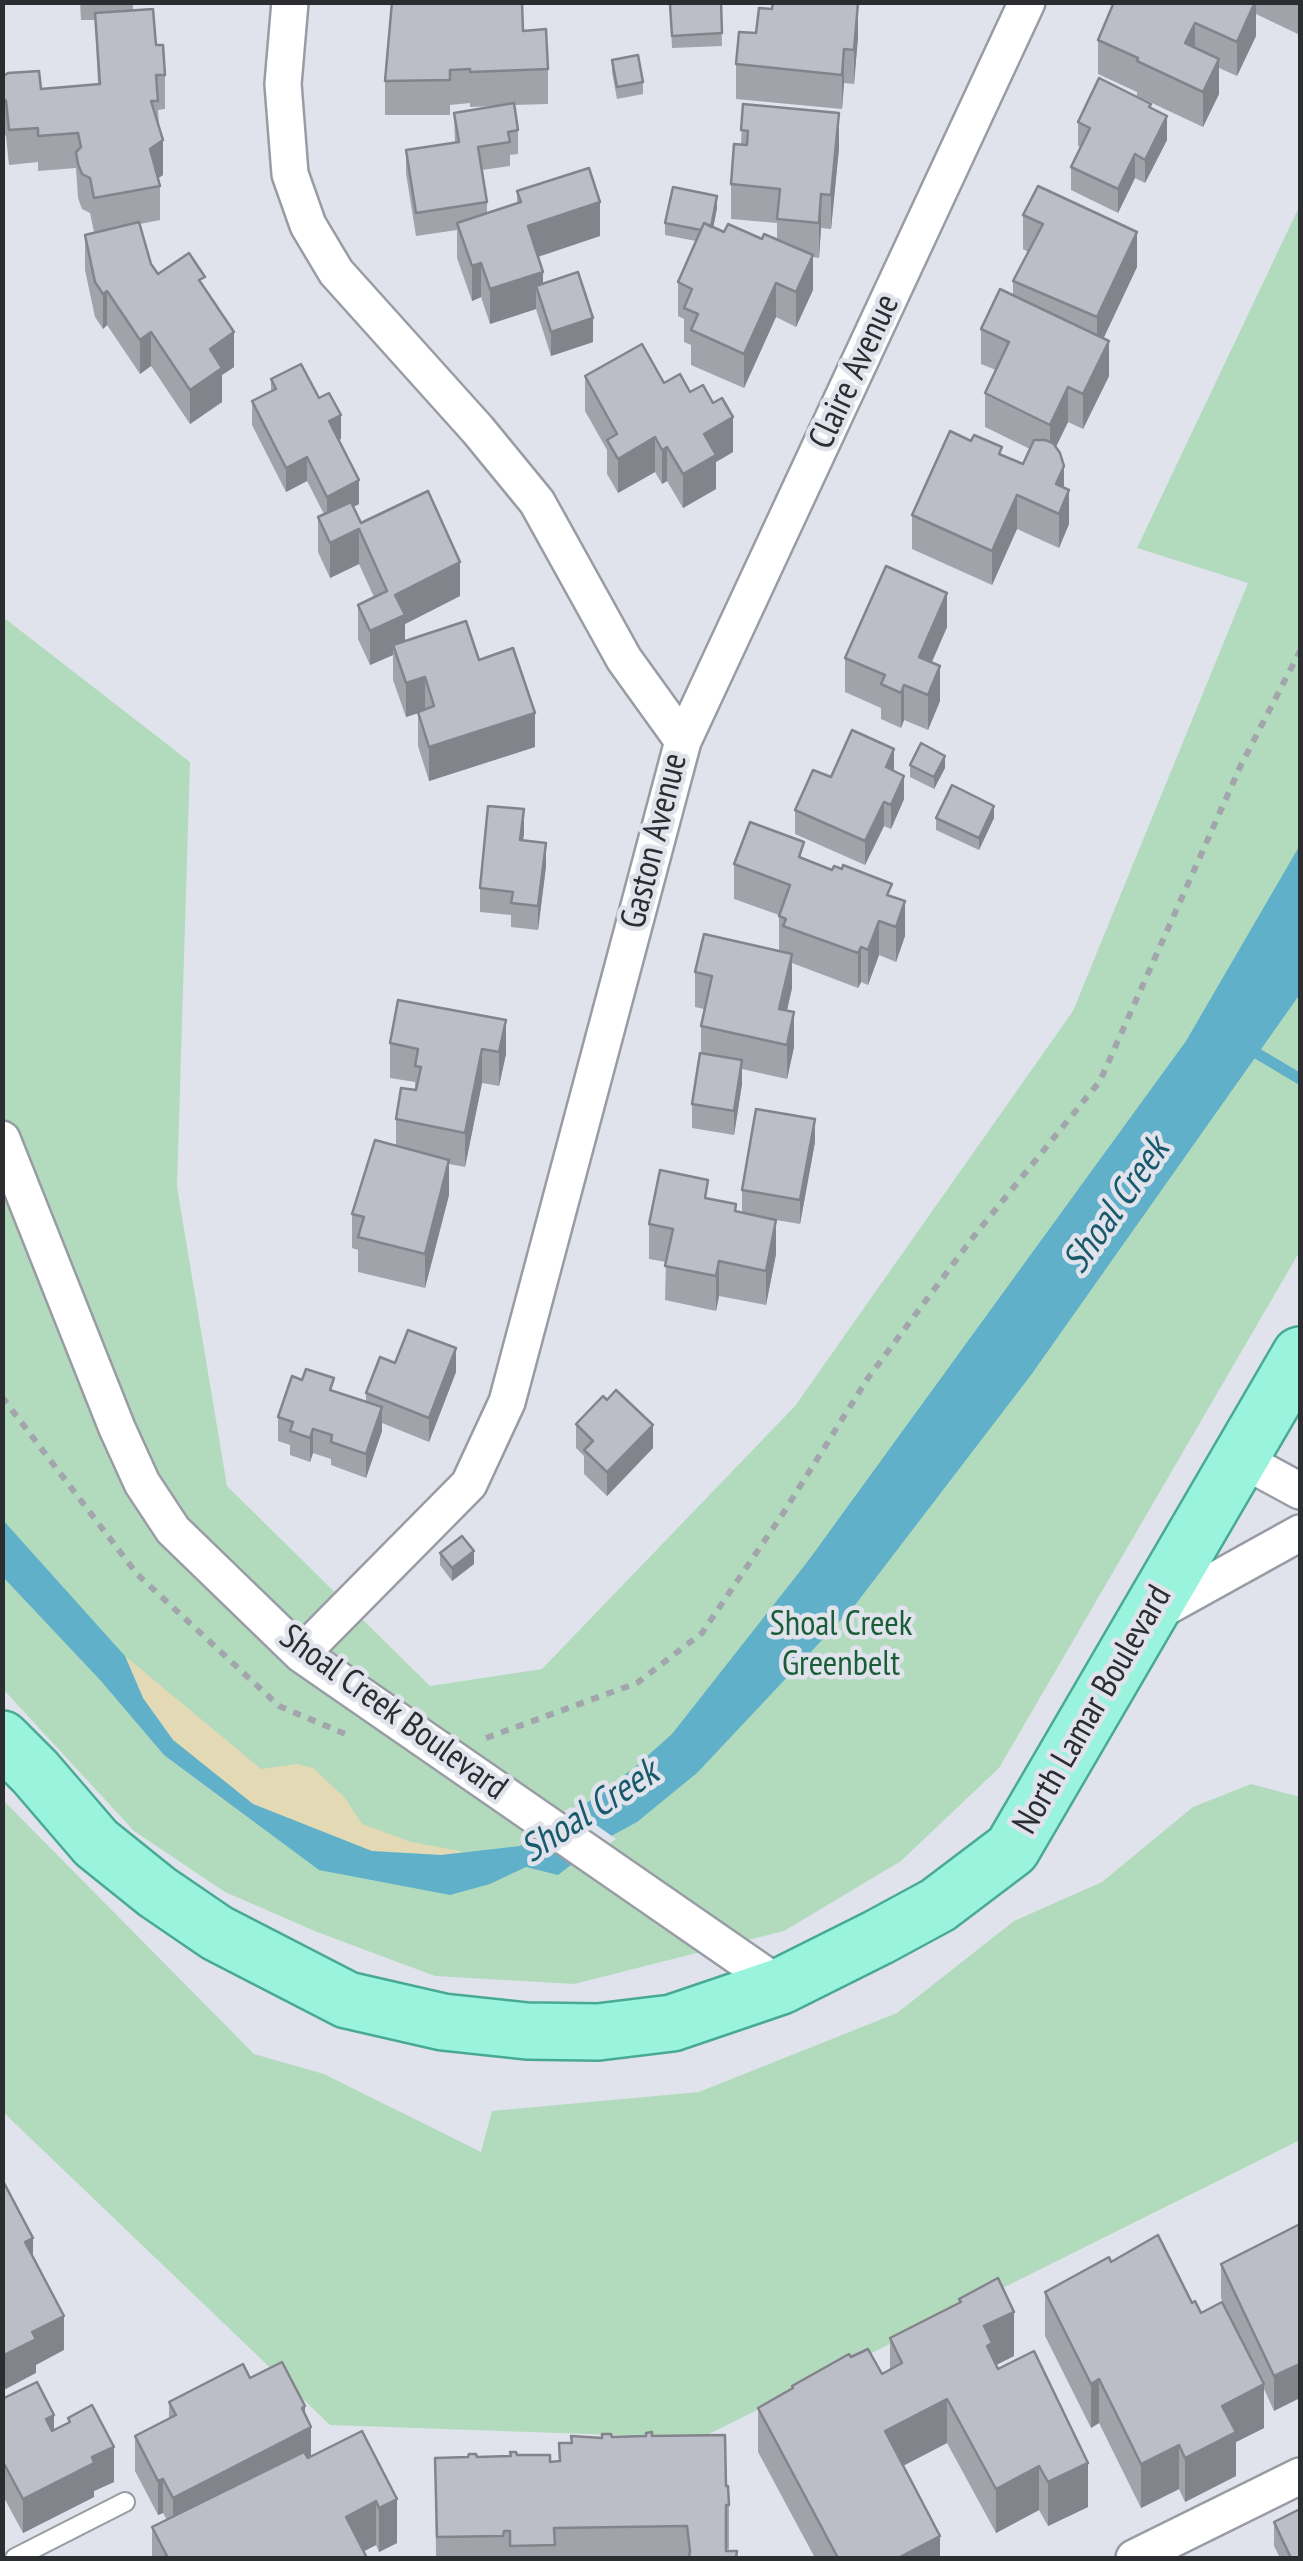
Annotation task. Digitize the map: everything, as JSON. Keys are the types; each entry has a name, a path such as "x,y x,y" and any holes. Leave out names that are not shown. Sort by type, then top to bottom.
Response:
{"main road":[{"name":"North Lamar Boulevard","path":"2,1739 96,1843 157,1892 217,1933 348,2000 443,2022 526,2032 598,2032 672,2023 781,1986 938,1904 1012,1849 1300,1354"}],"street":[{"name":"Gaston Avenue","path":"290,2 283,84 290,174 308,224 336,272 537,502 624,658 684,741 507,1402 469,1484 301,1654"},
{"name":"Claire Avenue","path":"684,741 1027,2"},
{"name":"Shoal Creek Boulevard","path":"2,1139 142,1483 173,1530 301,1654 781,1986"},
{"path":"1241,1458 1300,1491"},
{"path":"1147,1618 1300,1533"},
{"path":"1134,2558 1300,2476"}],"lane":[{"path":"15,2558 125,2502"}],"path":[{"path":"472,1743 636,1683 702,1633 868,1378 974,1236 1100,1081 1241,765 1300,651"}],"green space":[{"name":"Shoal Creek Greenbelt","path":"1300,205 1300,1251 999,1768 901,1861 784,1931 574,1984 435,1976 225,1892 134,1831 3,1689 3,617 190,762 177,1187 227,1486 430,1686 542,1669 795,1406 1073,1011 1248,583 1137,548"},
{"path":"1251,1784 1300,1797 1300,2140 701,2438 330,2425 3,2112 2,1799 254,2054 324,2074 481,2152 492,2111 699,2092 897,2013 1014,1921 1102,1882 1193,1807"}],"sand":[{"path":"125,1656 261,1769 297,1764 313,1768 345,1798 362,1824 411,1842 465,1852 441,1855 371,1851 253,1804 173,1740 143,1698"}],"water":[{"name":"Shoal Creek","path":"1300,845 1300,994 1031,1375 855,1605 697,1773 637,1822 602,1841 558,1875 526,1867 490,1884 450,1895 319,1870 164,1755 3,1577 2,1519 125,1656 143,1698 173,1740 253,1804 372,1851 441,1855 520,1846 591,1800 672,1734 808,1561 1186,1041"}],"pier":[{"path":"571,1807 616,1839 575,1867 528,1835"}],"building":[{"path":"392,2 522,2 523,31 546,29 548,69 450,70 450,80 385,81"},
{"path":"721,2 722,33 672,36 670,4"},
{"path":"773,2 858,3 854,50 844,49 842,75 736,64 739,32 756,33 759,8 772,9"},
{"path":"1114,2 1255,2 1237,42 1195,23 1185,43 1219,59 1203,92 1098,40"},
{"path":"153,9 156,45 163,45 165,75 156,75 158,101 151,101 163,140 150,149 160,186 94,198 90,178 82,174 78,164 78,133 38,136 38,128 9,130 2,77 39,71 41,89 100,84 95,13"},
{"path":"638,55 643,82 617,87 612,60"},
{"path":"1099,78 1167,116 1145,160 1135,154 1118,189 1071,167 1090,128 1078,122"},
{"path":"514,103 518,130 508,132 510,142 478,147 487,202 416,213 406,150 459,142 454,113"},
{"path":"743,104 839,113 831,195 821,194 819,223 777,219 780,189 731,184 734,144 747,145 748,131 741,130"},
{"path":"589,168 600,202 528,226 543,272 490,289 481,263 472,266 457,223 521,202 517,191"},
{"path":"1038,186 1137,232 1097,317 1013,281 1043,224 1023,215"},
{"path":"673,187 717,196 711,227 704,223 701,230 665,223"},
{"path":"139,222 151,264 158,274 189,253 205,277 199,280 234,332 210,349 222,368 190,390 151,332 140,340 107,291 103,294 95,282 85,235"},
{"path":"704,223 724,232 728,224 762,239 764,234 813,255 796,292 776,283 744,354 691,330 698,314 684,308 692,289 678,282"},
{"path":"578,272 593,318 551,332 536,286"},
{"path":"1000,289 1109,341 1083,394 1068,387 1050,425 985,393 1009,342 981,329"},
{"path":"642,344 664,383 680,374 690,392 703,385 713,403 722,398 733,417 704,434 716,455 683,474 667,447 662,450 655,437 618,459 607,440 617,434 585,376"},
{"path":"301,364 319,398 329,393 341,415 329,421 359,480 327,497 307,457 286,468 252,401 276,389 271,379"},
{"path":"950,431 971,441 974,435 1002,447 999,454 1023,464 1034,440 1053,443 1064,466 1056,484 1069,490 1059,514 1017,495 992,551 912,515"},
{"path":"428,491 460,562 395,595 405,615 370,631 358,605 387,591 359,529 330,543 318,517 351,502 361,523"},
{"path":"886,566 947,593 919,657 940,666 928,695 904,685 901,693 881,684 885,675 845,658"},
{"path":"466,621 479,660 513,648 535,713 429,747 418,712 434,706 425,677 406,683 393,645"},
{"path":"852,730 894,749 886,767 904,776 891,805 884,802 865,841 795,810 813,770 831,777"},
{"path":"921,743 945,756 934,777 910,765"},
{"path":"952,785 994,806 979,838 936,818"},
{"path":"488,806 524,809 520,840 546,843 538,906 511,903 513,892 480,888"},
{"path":"750,822 804,842 799,857 832,870 834,866 842,869 843,865 892,884 887,895 905,901 896,927 879,921 868,950 861,947 858,953 783,926 786,919 779,916 790,885 734,864"},
{"path":"704,934 792,954 779,1009 794,1012 787,1045 701,1026 712,976 695,972"},
{"path":"398,1000 506,1020 499,1052 482,1049 465,1133 396,1119 401,1088 416,1090 421,1067 415,1066 418,1049 390,1043"},
{"path":"700,1053 742,1060 734,1111 692,1104"},
{"path":"756,1109 815,1119 800,1200 742,1190"},
{"path":"375,1140 449,1160 425,1254 358,1237 364,1217 352,1214"},
{"path":"660,1170 708,1180 705,1198 736,1204 735,1211 776,1220 766,1271 719,1261 716,1276 665,1266 673,1229 649,1224"},
{"path":"408,1330 456,1348 429,1418 366,1393 380,1357 395,1363"},
{"path":"306,1369 334,1378 330,1390 382,1407 366,1454 331,1442 332,1435 313,1429 310,1438 290,1431 293,1422 278,1417 292,1376 302,1380"},
{"path":"616,1390 653,1425 607,1472 584,1450 593,1441 576,1424 603,1396 607,1400"},
{"path":"462,1536 474,1551 452,1568 440,1553"},
{"path":"3,2181 33,2238 25,2242 64,2316 32,2332 36,2339 2,2356"},
{"path":"1300,2224 1300,2364 1274,2376 1221,2264"},
{"path":"1158,2235 1192,2303 1195,2301 1201,2313 1222,2302 1264,2384 1222,2406 1236,2432 1185,2458 1179,2445 1141,2464 1099,2379 1091,2384 1045,2292"},
{"path":"998,2278 1014,2312 984,2326 992,2343 987,2346 998,2369 1034,2351 1088,2463 1048,2482 1039,2466 996,2489 947,2399 885,2431 940,2536 898,2558 838,2558 758,2408 849,2354 851,2357 868,2349 882,2374 902,2363 890,2338 961,2302 959,2299"},
{"path":"282,2362 305,2406 302,2408 311,2427 173,2498 163,2479 158,2481 135,2436 176,2415 169,2402 243,2364 250,2378"},
{"path":"37,2382 54,2415 46,2419 52,2431 92,2405 114,2447 92,2457 94,2463 23,2499 2,2460 2,2399"},
{"path":"362,2431 397,2499 379,2508 376,2501 346,2517 367,2558 168,2558 152,2527 304,2452 308,2458"},
{"path":"652,2432 652,2436 725,2435 729,2505 726,2551 737,2551 736,2558 689,2558 687,2526 554,2528 555,2545 510,2546 510,2531 504,2531 503,2536 437,2537 435,2458 469,2454 511,2456 510,2452 516,2452 550,2455 550,2462 560,2461 559,2443 572,2443 571,2436 646,2436"},
{"path":"1300,2509 1300,2558 1291,2558 1274,2522"}],"waterway":[{"path":"1248,1048 1300,1079"}]}
